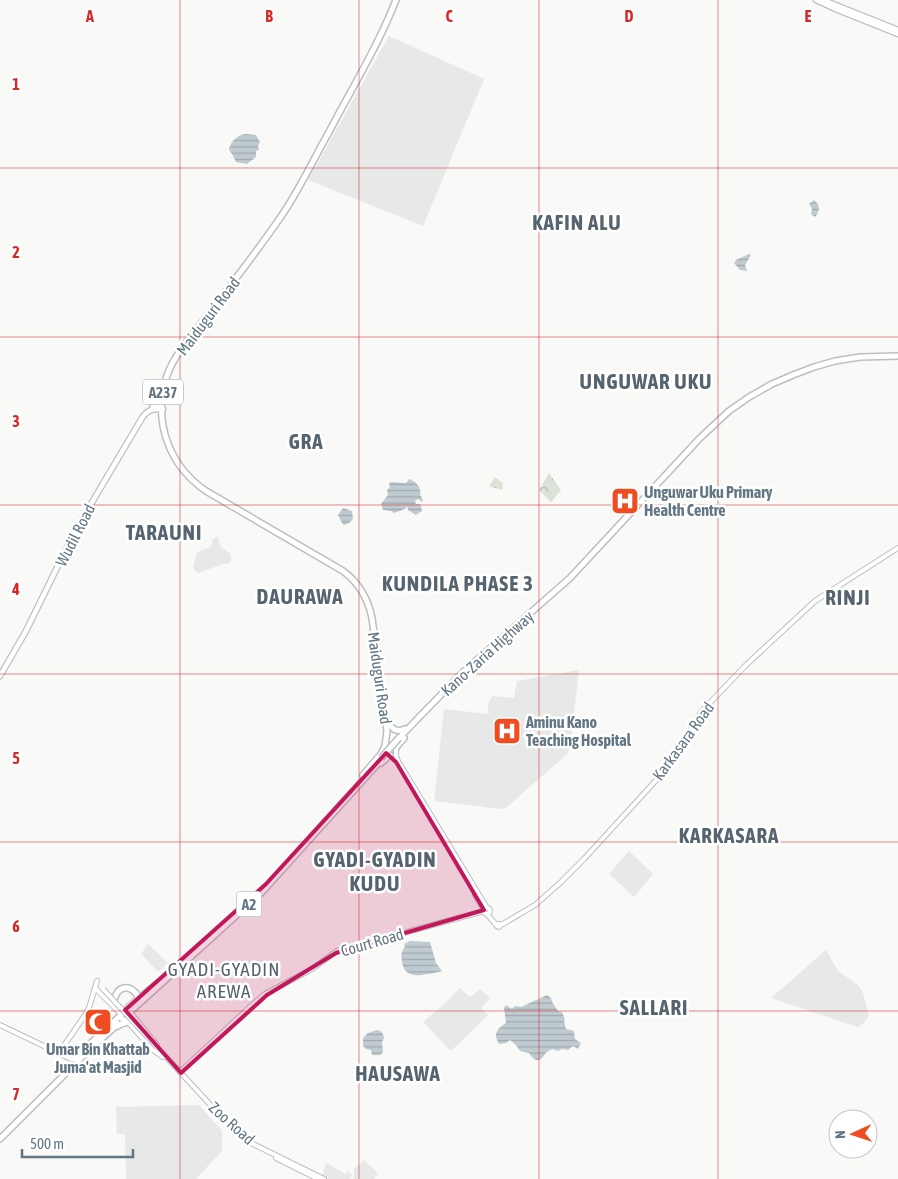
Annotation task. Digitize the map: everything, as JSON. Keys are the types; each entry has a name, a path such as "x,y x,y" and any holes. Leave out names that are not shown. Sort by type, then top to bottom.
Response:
{"highway":[{"name":"Maiduguri Road","path":"391,743 374,615 369,600 360,584 344,569 194,479 181,465 170,445 162,408 165,391 173,367 184,349 287,211 379,39 397,0"},
{"name":"Maiduguri Road","path":"322,145 278,221 171,366 162,399 162,417 164,434 172,455 193,481 211,494 338,569 358,585 366,597 370,610 387,731 385,747"},
{"name":"Kano-Zaria Highway","path":"391,743 424,709 433,704 467,671 576,576 711,430 736,409 773,386 810,371 855,360 898,357"},
{"path":"162,399 153,408 162,417"},
{"path":"380,672 376,681 382,687"},
{"name":"Kano-Zaria Highway","path":"396,750 398,744 432,708 433,704"},
{"name":"A2","path":"130,1011 138,999 199,950 262,892 433,704"},
{"path":"388,721 394,730 405,729"},
{"path":"391,743 396,750 390,755 385,752 385,747 391,743"},
{"name":"A2","path":"354,789 354,785 385,747"},
{"name":"A2","path":"354,789 390,755"},
{"name":"A2","path":"130,1011 162,981"},
{"path":"114,1001 119,990 128,988 133,990 138,999"},
{"name":"A2","path":"0,1137 72,1062 78,1059 121,1020"},
{"name":"A2","path":"0,1137 88,1049"}],"main road":[{"path":"816,0 898,32"},
{"path":"823,0 898,32"},
{"path":"153,408 162,408"},
{"name":"Wudil Road","path":"0,674 28,624 98,486 141,417 146,410 153,408"},
{"name":"Karkasara Road","path":"486,911 499,925 536,906 580,865 664,774 672,764 704,709 736,675 820,598 898,549"},
{"path":"396,750 397,761"},
{"path":"390,755 397,761 486,911"},
{"name":"Court Road","path":"181,1073 267,995 314,970 336,953 486,911"},
{"path":"96,985 114,1001 154,1046"},
{"path":"96,985 121,1020 163,1057"},
{"path":"58,1053 86,1015 96,985"},
{"path":"102,990 154,1046"},
{"name":"A2","path":"123,1011 130,1011 130,1019 121,1020 123,1011"},
{"path":"130,1011 156,1043 159,1050"},
{"path":"0,1025 58,1053 72,1062"},
{"name":"Zoo Road","path":"154,1046 230,1126 244,1138 324,1179"},
{"name":"Zoo Road","path":"154,1046 228,1128 241,1139 253,1147 318,1179"}],"highlighted area":[{"path":"386,753 396,762 484,910 336,953 267,995 181,1073 125,1010 266,884"}],"shaded area":[{"path":"389,36 484,79 423,226 308,180"},
{"path":"245,134 256,135 260,142 259,150 256,151 256,157 247,164 236,162 229,150 234,139"},
{"path":"814,200 819,208 815,217 811,214 812,209 809,204"},
{"path":"749,254 751,255 745,265 747,271 740,270 734,263 736,260"},
{"path":"409,479 420,488 420,496 423,500 422,502 418,499 415,501 416,504 420,504 422,511 416,515 408,510 407,506 405,509 394,513 383,510 381,504 388,495 387,490 390,487 390,482 406,483"},
{"path":"343,508 352,511 353,519 344,525 338,515"},
{"path":"218,537 221,548 231,554 231,561 228,564 198,573 193,568 197,552 211,547 213,539"},
{"name":"Aminu Kano Teaching Hospital","path":"579,670 570,748 567,754 507,807 502,809 434,801 444,709 487,714 489,701 493,696 514,698 517,681"},
{"path":"629,851 653,874 634,897 609,874"},
{"path":"410,941 430,942 436,963 442,971 418,975 407,972 403,966 402,954 405,947 404,944"},
{"path":"148,944 168,963 158,972 141,954"},
{"path":"826,950 838,971 862,990 869,1015 864,1023 858,1027 771,998"},
{"path":"460,988 470,997 480,989 490,998 481,1008 488,1015 451,1051 423,1022"},
{"path":"547,995 551,998 558,1011 562,1012 566,1029 574,1031 575,1039 581,1043 578,1049 573,1046 568,1050 562,1049 558,1051 552,1049 542,1058 536,1060 529,1053 520,1051 510,1040 499,1044 496,1033 506,1023 504,1008 506,1005 512,1009 515,1006 521,1007"},
{"path":"377,1030 384,1036 382,1042 383,1052 380,1055 372,1055 371,1050 363,1046 363,1038 368,1033"},
{"path":"200,1106 222,1131 222,1151 196,1179 126,1179 125,1134 117,1134 116,1107"},
{"path":"364,1160 378,1173 374,1179 353,1179 354,1169"},
{"path":"326,1163 346,1174 348,1171 352,1175 349,1179 328,1179 322,1176"}],"green space":[{"path":"549,473 561,490 551,502 539,490"},
{"path":"495,477 503,483 502,490 489,486"}],"place":[{"name":"Unguwar Uku Primary Health Centre","path":"625,501"},
{"name":"Aminu Kano Teaching Hospital","path":"507,731"},
{"name":"Umar Bin Khattab Juma'at Masjid","path":"98,1022"}],"district":[{"name":"KAFIN ALU","path":"577,222"},
{"name":"UNGUWAR UKU","path":"646,381"},
{"name":"GRA","path":"306,441"},
{"name":"TARAUNI","path":"164,532"},
{"name":"KUNDILA PHASE 3","path":"458,583"},
{"name":"DAURAWA","path":"300,596"},
{"name":"RINJI","path":"848,597"},
{"name":"KARKASARA","path":"729,835"},
{"name":"GYADI-GYADIN KUDU","path":"375,871"},
{"name":"GYADI-GYADIN AREWA","path":"224,980"},
{"name":"SALLARI","path":"654,1007"},
{"name":"HAUSAWA","path":"398,1073"}]}
